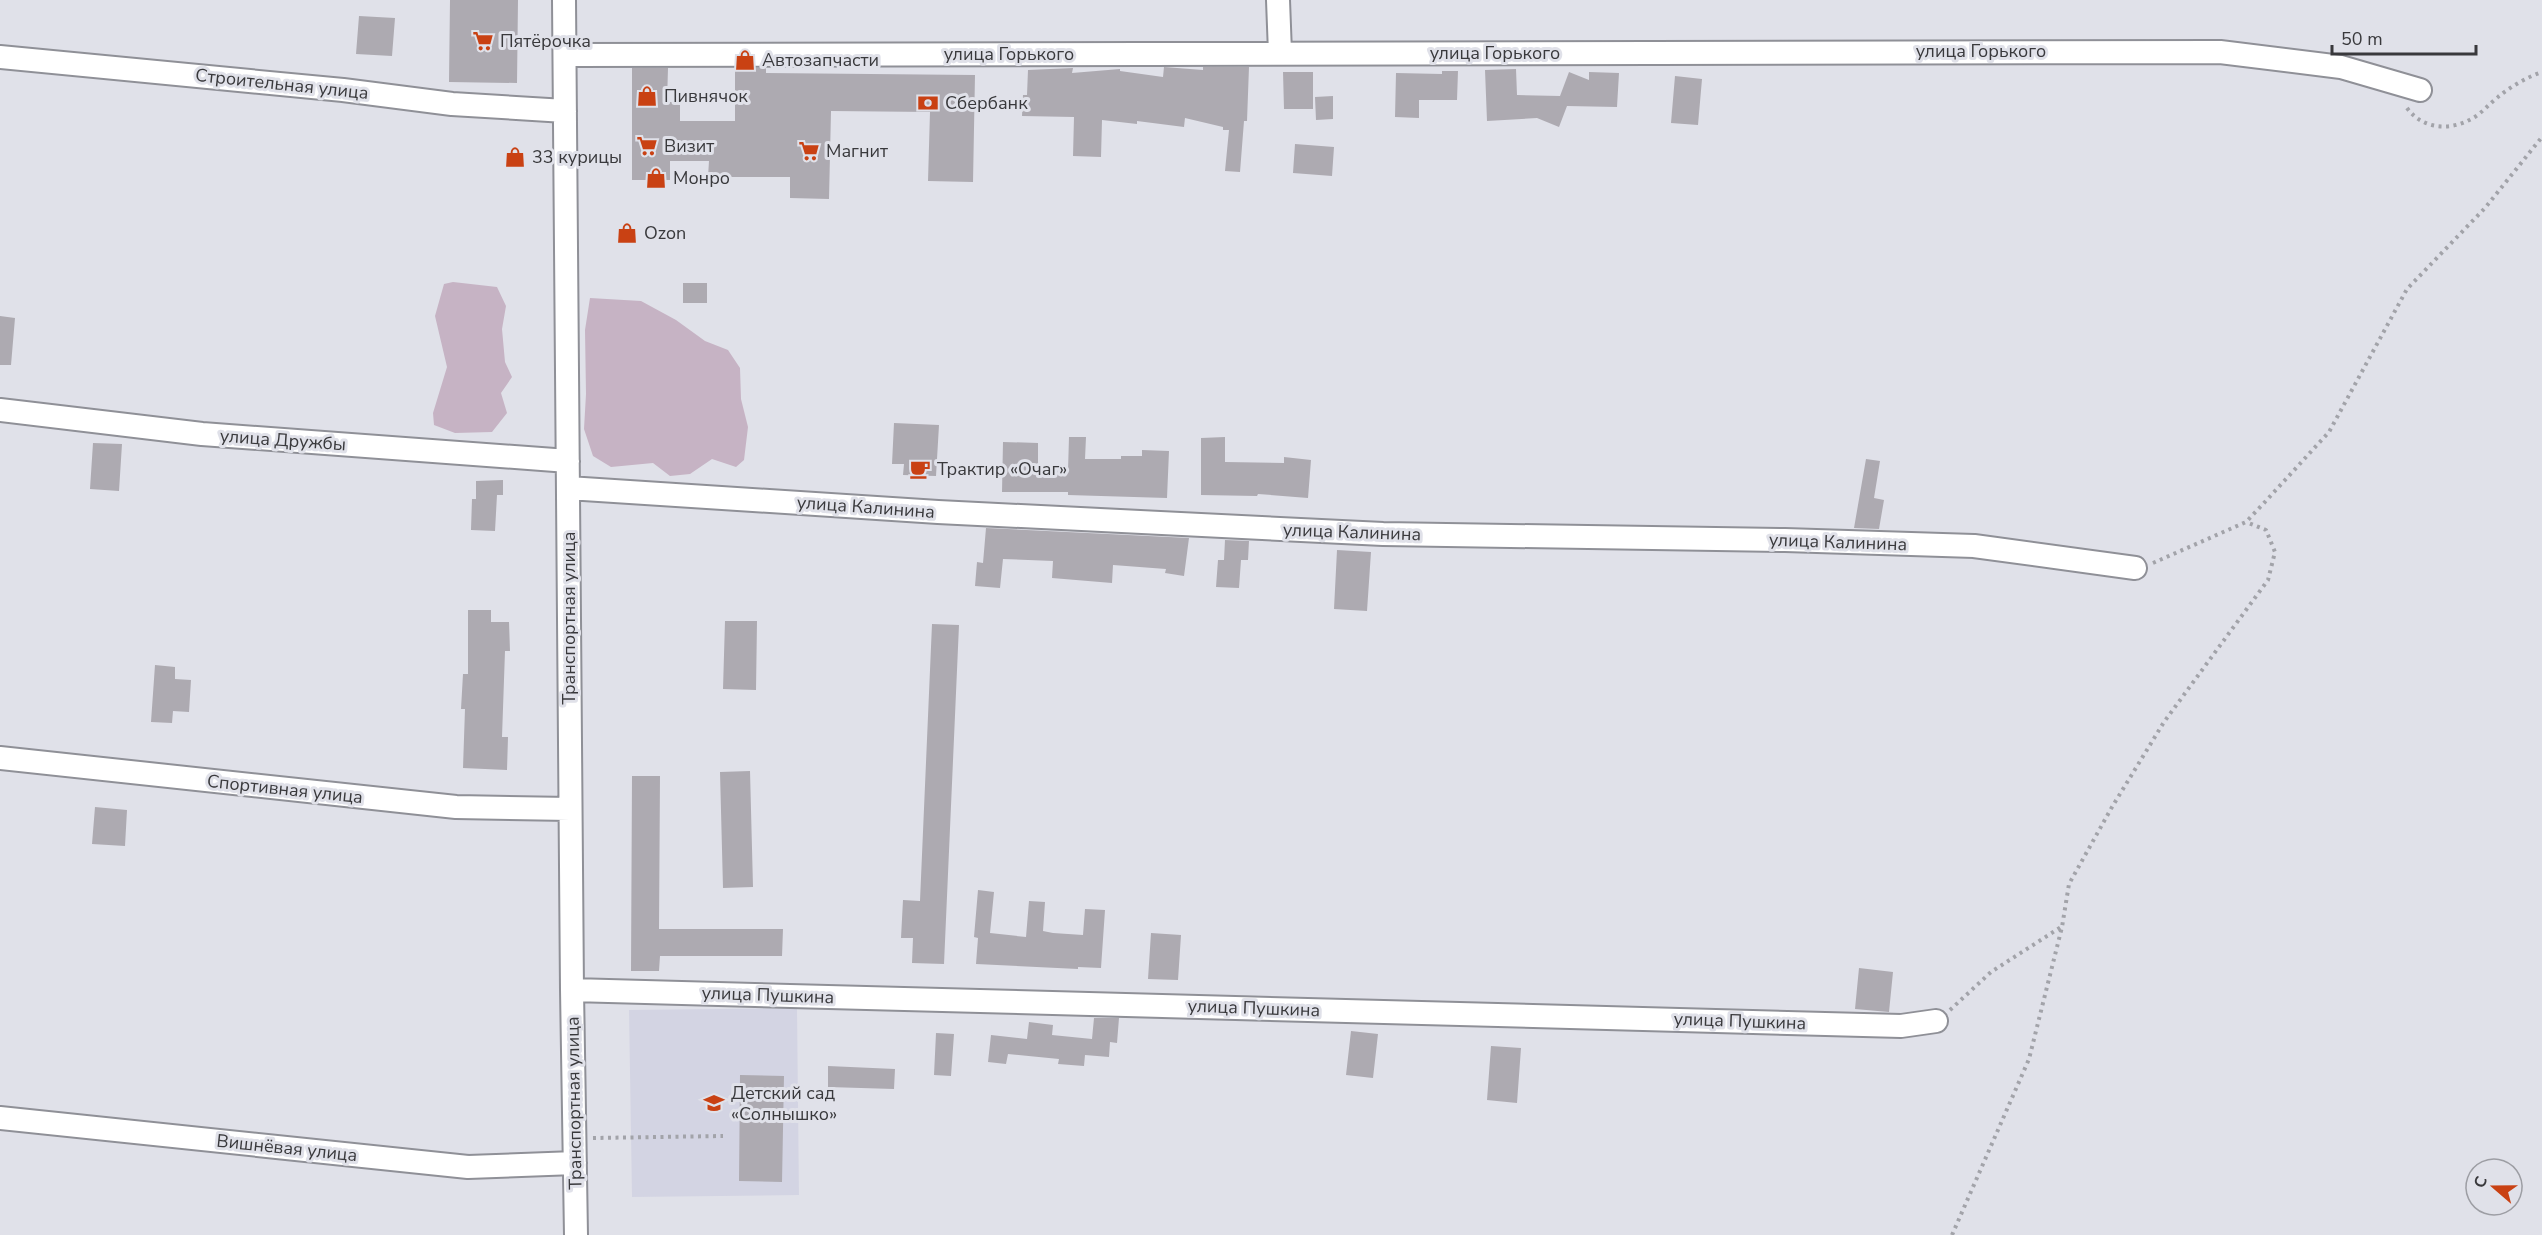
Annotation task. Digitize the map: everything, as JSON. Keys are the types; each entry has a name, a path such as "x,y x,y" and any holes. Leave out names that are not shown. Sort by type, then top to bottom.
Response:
{"street":[{"name":"Транспортная улица","path":"564,0 570,809 576,1235"},
{"path":"1278,0 1280,53"},
{"name":"улица Горького","path":"565,55 2220,52 2341,66 2413,98"},
{"name":"Строительная улица","path":"0,57 344,90 452,104 565,111"},
{"name":"улица Дружбы","path":"0,410 202,434 567,461"},
{"name":"улица Калинина","path":"568,488 938,512 1383,534 1785,540 1974,546 2136,568"},
{"name":"Спортивная улица","path":"0,758 456,807 570,809"},
{"name":"улица Пушкина","path":"572,990 1900,1026 1936,1021"},
{"name":"Вишнёвая улица","path":"0,1118 468,1167 575,1162"}],"path":[{"path":"2413,98 2412,115 2432,126 2452,128 2475,118 2498,96 2542,72"},
{"path":"2136,568 2162,561 2246,522 2329,432 2407,289 2485,208 2542,138"},
{"path":"1952,1235 2030,1059 2062,927 2069,884 2112,807 2164,722 2268,580 2275,552 2266,530 2246,522"},
{"path":"1936,1021 1991,972 2062,927"},
{"path":"574,1139 723,1136"}],"shaded area":[{"path":"453,282 497,287 506,306 502,329 505,362 512,377 501,393 507,413 492,432 455,433 434,425 433,413 447,367 435,316 444,284"},
{"path":"590,298 641,301 676,320 705,341 728,350 740,368 741,399 748,427 744,460 736,467 712,459 690,474 670,476 653,463 611,467 593,456 584,429 585,330"},
{"name":"Детский сад «Солнышко»","path":"797,1008 799,1195 632,1197 629,1010"}],"building":[{"name":"Пятёрочка","path":"450,0 518,0 517,83 449,82"},
{"path":"359,16 395,18 392,56 356,54"},
{"path":"1164,67 1203,70 1203,67 1249,67 1247,121 1244,121 1240,172 1225,171 1229,130 1223,130 1223,127 1185,118 1184,127 1137,121 1137,124 1102,120 1101,157 1073,156 1074,117 1022,116 1023,95 1027,95 1028,70 1073,68 1072,73 1120,69 1120,71 1163,77"},
{"path":"632,68 668,68 667,102 680,102 680,121 735,121 735,68 766,68 766,73 975,75 973,182 928,181 930,112 831,111 829,199 790,198 790,177 708,177 709,161 670,161 670,180 632,180"},
{"path":"1516,69 1517,95 1560,96 1569,72 1589,80 1589,72 1619,73 1617,107 1567,106 1559,127 1537,118 1487,121 1485,70"},
{"path":"1442,71 1458,71 1457,100 1419,100 1419,118 1395,117 1396,73 1442,74"},
{"path":"1283,72 1313,72 1313,109 1284,109"},
{"path":"1675,76 1702,79 1698,125 1671,123"},
{"path":"1333,96 1333,119 1316,120 1315,97"},
{"path":"1295,144 1334,147 1332,176 1293,173"},
{"path":"683,283 707,283 707,303 683,303"},
{"path":"0,316 15,318 11,365 0,365"},
{"path":"894,423 939,425 936,476 903,475 904,464 892,464"},
{"path":"1069,437 1086,437 1085,459 1121,459 1121,456 1142,456 1142,450 1169,451 1167,498 1068,495 1068,492 1002,492 1003,442 1038,443 1038,470 1068,471"},
{"path":"1225,437 1225,462 1284,463 1284,457 1311,460 1308,498 1258,494 1257,496 1201,495 1201,438"},
{"path":"93,443 122,444 119,491 90,489"},
{"path":"1866,459 1880,461 1874,498 1884,500 1879,529 1854,528"},
{"path":"503,480 503,495 497,495 495,531 471,530 472,499 476,499 476,481"},
{"path":"986,528 1189,538 1184,576 1165,573 1166,569 1113,565 1112,583 1052,578 1053,561 1003,559 1000,588 975,586 977,562 983,563"},
{"path":"1225,540 1249,541 1248,560 1241,560 1239,588 1216,587 1218,560 1224,560"},
{"path":"1337,550 1371,552 1367,611 1334,609"},
{"path":"468,610 491,610 491,622 509,622 510,651 505,651 502,737 508,737 507,770 463,768 465,709 461,709 463,674 468,674"},
{"path":"725,621 757,621 756,690 723,689"},
{"path":"932,624 959,625 944,964 912,963 913,938 901,938 903,900 920,901"},
{"path":"155,665 175,667 175,679 191,680 189,712 173,711 172,723 151,722"},
{"path":"750,771 753,887 723,888 720,772"},
{"path":"632,776 660,776 659,929 783,929 782,956 660,956 659,971 631,971"},
{"path":"95,807 127,810 125,846 92,844"},
{"path":"978,890 994,892 990,933 1026,937 1029,901 1045,902 1043,931 1053,933 1083,935 1085,909 1105,910 1101,968 976,964 978,938 974,937"},
{"path":"1151,933 1181,935 1178,980 1148,979"},
{"path":"1859,968 1893,972 1889,1012 1855,1009"},
{"path":"1094,1018 1119,1018 1117,1043 1110,1042 1109,1057 1085,1055 1084,1066 1058,1064 1059,1059 1008,1054 1006,1064 988,1062 991,1035 1027,1039 1029,1022 1053,1025 1052,1035 1092,1039"},
{"path":"1351,1031 1378,1034 1373,1078 1346,1075"},
{"path":"936,1033 954,1034 951,1076 934,1075"},
{"path":"1491,1046 1521,1048 1517,1103 1487,1100"},
{"path":"828,1066 895,1069 894,1089 828,1087"},
{"path":"740,1075 784,1076 782,1182 739,1181"}],"place":[{"name":"Пятёрочка","path":"483,41"},
{"name":"Автозапчасти","path":"745,60"},
{"name":"Пивнячок","path":"647,96"},
{"name":"Сбербанк","path":"928,103"},
{"name":"Визит","path":"647,146"},
{"name":"Магнит","path":"809,151"},
{"name":"33 курицы","path":"515,157"},
{"name":"Монро","path":"656,178"},
{"name":"Ozon","path":"627,233"},
{"name":"Трактир «Очаг»","path":"920,469"},
{"name":"Детский сад «Солнышко»","path":"714,1103"}]}
